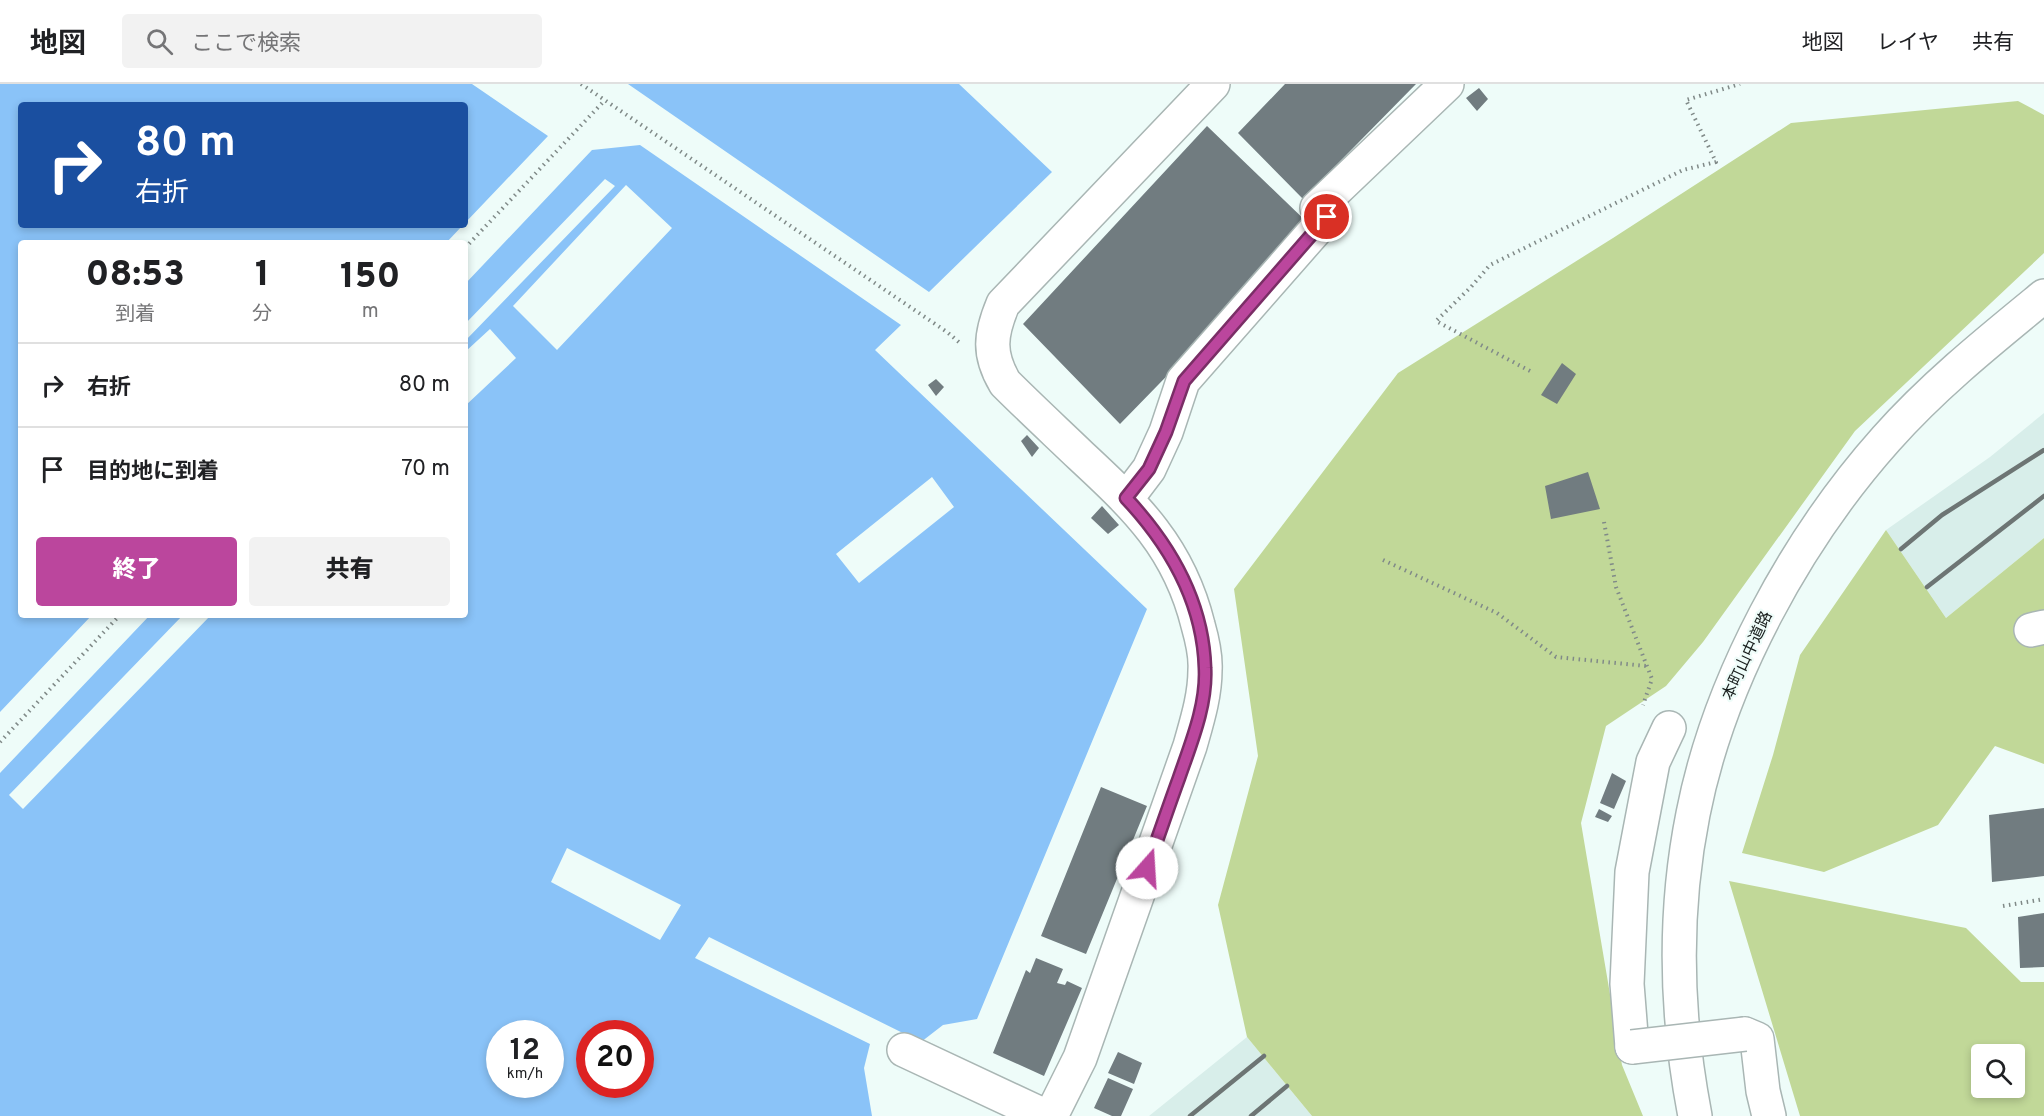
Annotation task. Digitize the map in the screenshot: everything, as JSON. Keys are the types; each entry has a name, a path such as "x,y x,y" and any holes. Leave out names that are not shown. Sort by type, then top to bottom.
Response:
{"main road":[{"path":"1051,1116 1080,1058 1190,746 1203,692 1206,668 1202,637 1185,580 1165,545 1147,520 1126,498 1005,383 994,360 992,338 995,322 1003,304 1213,84"},
{"path":"1126,498 1149,469 1166,432 1184,381 1327,217 1317,208 1447,84"},
{"name":"本町山中道路","path":"1718,1116 1710,1080 1702,1013 1701,955 1706,868 1712,827 1726,768 1757,682 1765,641 1782,584 1814,531 1886,438 1964,363 2044,296"},
{"name":"本町山中道路","path":"1695,1116 1681,1016 1680,909 1693,814 1707,759 1733,686 1835,539 1900,455 1979,376 2044,321"},
{"path":"1669,728 1653,762 1632,872 1627,984 1632,1047 1745,1034 1757,1039 1763,1091 1769,1116"},
{"path":"904,1050 1045,1116"}],"path":[{"path":"581,84 947,332 964,346"},
{"path":"1530,371 1436,321 1490,266 1683,170 1716,162 1686,100 1740,84"},
{"path":"468,245 605,100"},
{"path":"1604,522 1616,586 1652,679 1641,709"},
{"path":"1383,560 1497,613 1556,657 1646,666"},
{"path":"0,742 117,618"},
{"path":"2003,906 2044,899"}],"shaded area":[{"path":"2044,413 2044,538 1946,618 1886,530 1990,457"},
{"path":"1247,1037 1312,1116 1149,1116"}],"green space":[{"path":"2018,101 2044,115 2044,253 1855,431 1703,642 1666,686 1606,726 1581,823 1622,1065 1643,1116 1312,1116 1247,1037 1218,905 1258,756 1234,589 1398,373 1791,123"},
{"path":"1886,530 1946,618 2044,538 2044,764 1995,746 1938,825 1824,872 1742,853 1773,755 1800,655"},
{"path":"1729,881 1966,928 2021,982 2044,982 2044,1116 1800,1116"}],"water":[{"path":"0,84 472,84 548,136 468,220 468,102 18,102 18,228 460,228 449,240 18,240 18,618 89,618 0,712"},
{"path":"628,84 959,84 1052,172 929,292"},
{"path":"640,145 901,325 875,350 1147,609 977,1019 943,1025 921,1042 709,937 695,958 870,1044 864,1068 872,1116 0,1116 0,773 147,618 180,618 9,795 23,809 208,618 468,618 468,403 516,358 490,329 468,349 468,338 615,186 605,179 468,321 468,281 592,150","holes":["626,185 672,228 557,350 513,306","932,477 954,507 859,583 836,554","567,848 681,905 660,940 551,882"]}],"building":[{"path":"1285,84 1416,84 1303,199 1238,133"},
{"path":"1479,88 1488,99 1477,111 1466,98"},
{"path":"1207,126 1312,227 1120,424 1023,324"},
{"path":"1562,363 1576,374 1557,404 1541,395"},
{"path":"936,379 944,387 936,396 928,385"},
{"path":"1027,435 1039,448 1032,457 1021,441"},
{"path":"1588,472 1600,509 1551,519 1545,486"},
{"path":"1102,506 1119,525 1108,534 1091,518"},
{"path":"1612,773 1626,781 1614,809 1600,803"},
{"path":"1101,787 1147,806 1086,954 1041,936"},
{"path":"2044,808 2044,876 1992,882 1989,815"},
{"path":"1599,809 1612,816 1608,822 1595,817"},
{"path":"2044,913 2044,967 2020,968 2018,917"},
{"path":"1036,958 1063,969 1057,983 1065,985 1067,981 1082,988 1044,1076 993,1053 1026,970 1030,973"},
{"path":"1118,1052 1142,1063 1134,1084 1108,1073"},
{"path":"1108,1078 1133,1089 1121,1116 1112,1116 1094,1108"}],"railway":[{"path":"1901,549 1942,515 2044,450"},
{"path":"1927,587 2044,496"},
{"path":"1190,1116 1264,1056"},
{"path":"1251,1116 1287,1086"}],"route":[{"path":"1147,868 1197,723 1206,668 1202,637 1185,580 1165,545 1147,520 1126,498 1149,469 1166,432 1184,381 1327,217"}]}
